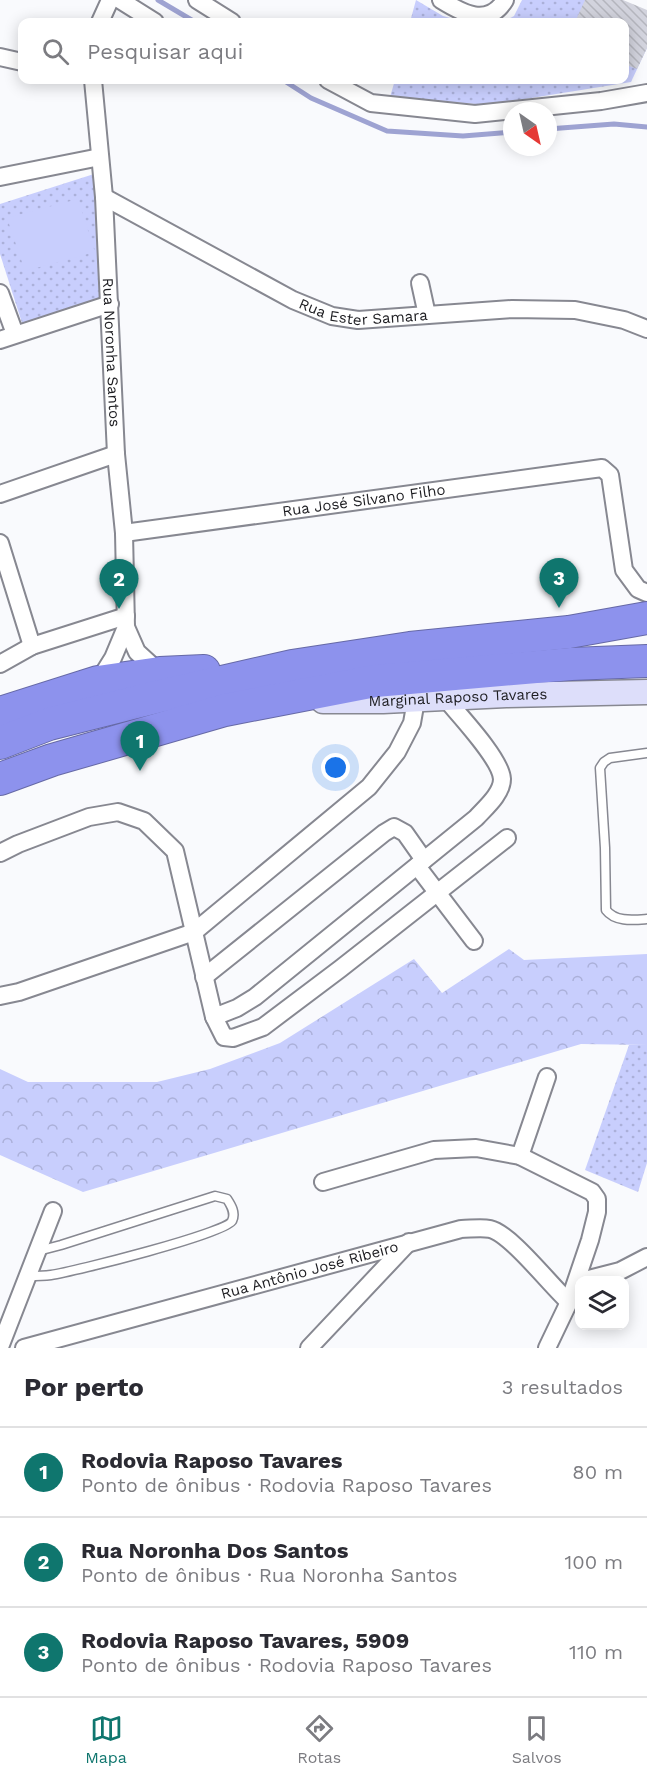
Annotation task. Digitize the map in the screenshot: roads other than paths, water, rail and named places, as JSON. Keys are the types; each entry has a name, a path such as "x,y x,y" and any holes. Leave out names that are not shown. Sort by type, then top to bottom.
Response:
{"highway":[{"path":"0,743 49,724 292,666 410,648 568,632 647,618"},
{"path":"0,779 52,760 225,710 375,681 571,664 647,662"},
{"path":"0,713 98,682 160,673 292,666"}],"main road":[{"name":"Marginal Raposo Tavares","path":"269,701 377,701 647,692"}],"street":[{"path":"102,18 110,0"},
{"path":"120,0 149,18"},
{"path":"197,0 226,18"},
{"path":"441,0 456,10 476,17 488,15 503,3"},
{"path":"0,57 18,61"},
{"name":"Rua Noronha Santos","path":"93,84 104,197 116,453 124,533 126,621 137,652 160,673"},
{"path":"335,84 371,103 475,114 602,101 647,93"},
{"path":"0,177 99,157"},
{"name":"Rua Ester Samara","path":"104,197 293,300 332,316 358,320 512,309 575,310 624,320 647,329"},
{"path":"420,283 427,315"},
{"path":"0,293 7,337 110,304"},
{"path":"0,494 116,453"},
{"name":"Rua José Silvano Filho","path":"124,533 602,468 610,474 624,570 630,581 638,589 647,593"},
{"path":"0,543 32,646"},
{"path":"0,664 32,646 126,621"},
{"name":"Rua Noronha Santos","path":"98,682 113,658 126,621"},
{"path":"214,1017 237,1008 255,997 476,818 497,794 502,781 498,765 445,698"},
{"path":"0,996 19,992 194,932 369,787 397,752 412,723 416,700"},
{"path":"0,853 89,817 118,813 144,821 175,851 214,1017 224,1036 233,1038 263,1027 507,838"},
{"path":"204,977 384,832 394,827 405,833 437,893 474,941"},
{"path":"520,1156 547,1077"},
{"path":"323,1182 434,1150 476,1148 520,1156 592,1192 597,1199 597,1212 581,1276"},
{"path":"0,1347 52,1211"},
{"name":"Rua Antônio José Ribeiro","path":"24,1348 461,1229 491,1229 514,1243 569,1302"},
{"path":"309,1348 410,1242"},
{"path":"602,1276 620,1272 647,1257"},
{"path":"547,1348 575,1291"}],"lane":[{"path":"647,753 610,758 604,762 599,774 605,848 606,910 610,915 620,919 647,919"},
{"path":"28,1276 51,1275 186,1241 228,1226 233,1220 234,1213 227,1199 215,1196 37,1251"}],"waterway":[{"path":"158,0 188,18"},
{"path":"289,84 311,98 387,131 463,136 503,133"},
{"path":"557,128 614,124 647,127"}],"place":[{"name":"Rodovia Raposo Tavares, 5909","path":"559,608"},
{"name":"Rua Noronha Dos Santos","path":"119,609"},
{"name":"Rodovia Raposo Tavares","path":"140,771"}]}
